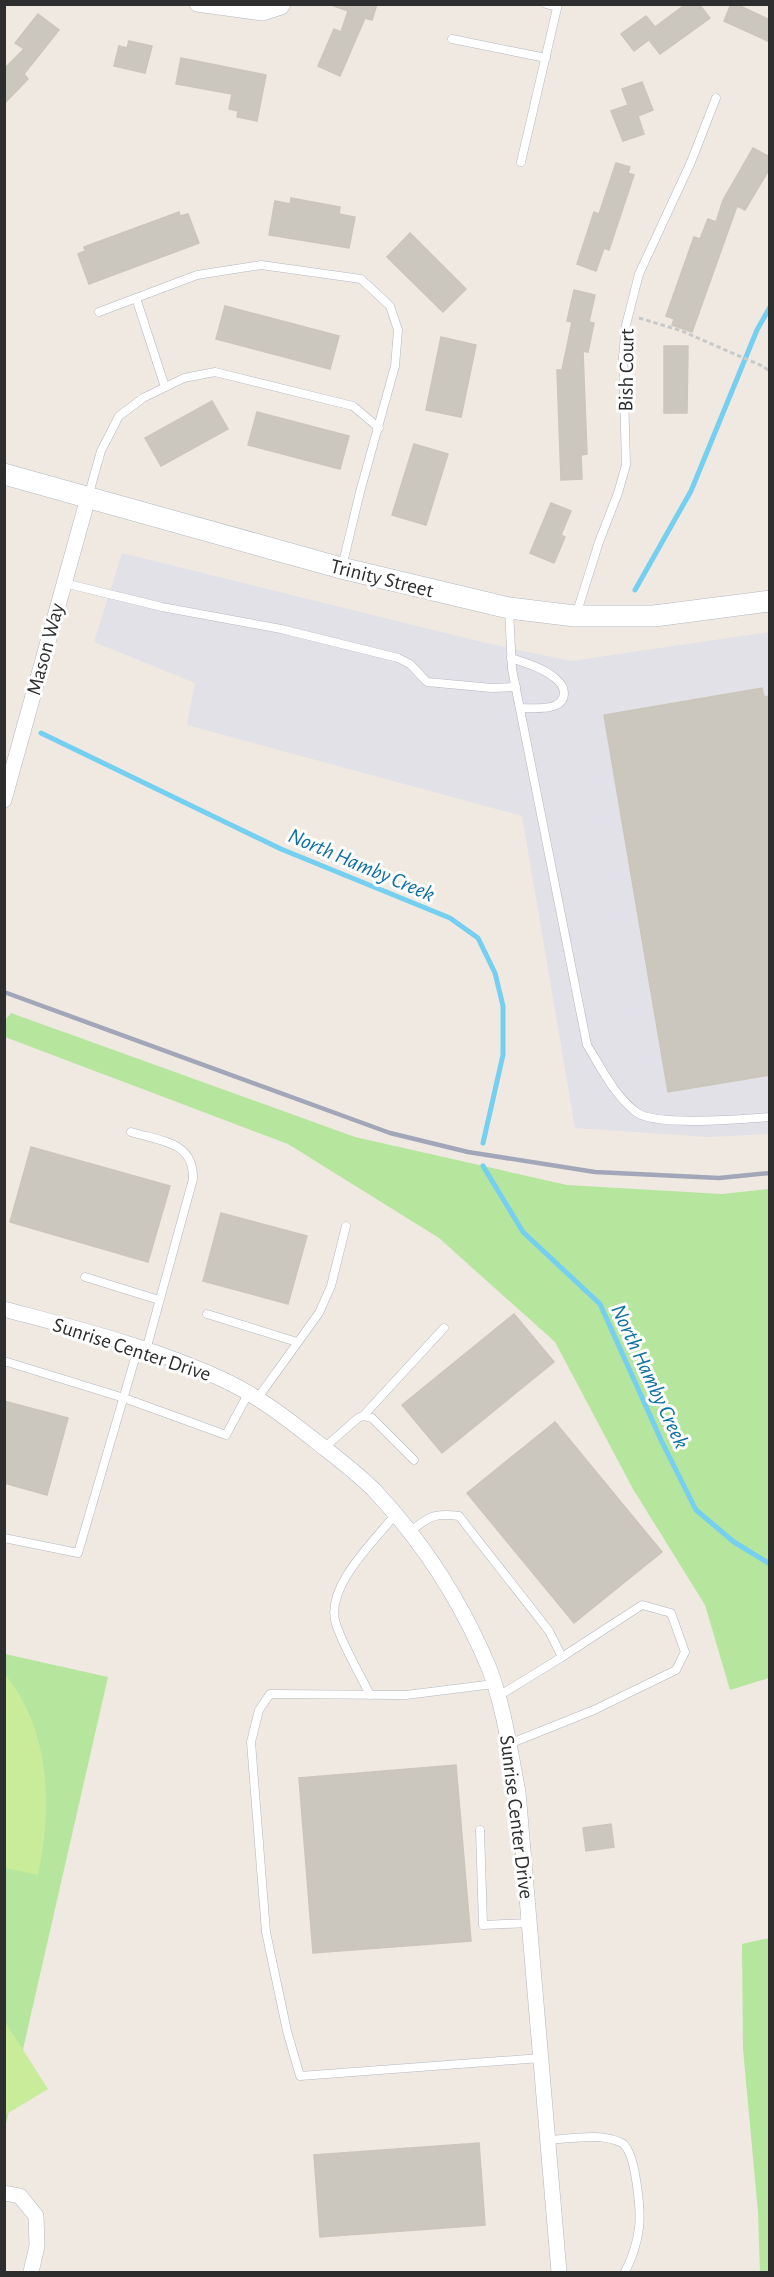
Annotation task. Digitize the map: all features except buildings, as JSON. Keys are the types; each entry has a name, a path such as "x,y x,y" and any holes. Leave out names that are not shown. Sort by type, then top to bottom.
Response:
{"street":[{"path":"197,4 262,13 281,7 283,4"},
{"name":"Trinity Street","path":"4,474 341,568 509,608 575,616 654,616 770,601"},
{"name":"Mason Way","path":"4,800 88,498"},
{"name":"Sunrise Center Drive","path":"5,1310 176,1360 216,1377 285,1416 373,1489 410,1532 468,1622 496,1691 518,1792 559,2272"},
{"path":"4,2193 20,2196 36,2216 37,2246 31,2272"}],"lane":[{"path":"521,162 557,6 546,4"},
{"path":"452,39 546,58"},
{"name":"Bish Court","path":"575,616 626,465 623,357 628,315 639,274 691,162 716,98"},
{"path":"99,312 197,275 261,265 361,279 390,306 398,330 395,366 341,568"},
{"path":"136,297 165,387"},
{"path":"88,498 101,451 119,416 143,398 184,378 215,372 353,406 379,428"},
{"path":"63,583 162,607 281,629 398,658 410,664 427,682 492,688 516,687"},
{"path":"509,608 516,687 587,1045 616,1094 639,1114 663,1120 737,1120 770,1117"},
{"path":"512,658 554,677 563,687 564,697 560,704 550,707 520,708"},
{"path":"4,1538 78,1553 124,1398 159,1300 194,1179 194,1166 186,1152 178,1145 131,1132"},
{"path":"4,1360 124,1398 226,1435 252,1396 319,1312 331,1286 346,1226"},
{"path":"85,1277 159,1300"},
{"path":"207,1314 297,1342"},
{"path":"324,1448 363,1416 444,1328"},
{"path":"363,1416 372,1418 414,1460"},
{"path":"410,1532 426,1518 440,1513 459,1516 549,1631 562,1657"},
{"path":"370,1695 335,1623 334,1604 353,1566 395,1515"},
{"path":"509,1744 594,1710 676,1670 686,1652 671,1613 642,1605 562,1657 496,1691 406,1695 270,1694 259,1710 251,1742 266,1932 287,2031 300,2076 541,2058"},
{"path":"480,1830 483,1925 529,1923"},
{"path":"548,2140 607,2138 623,2144 631,2154 640,2210 634,2250 625,2272"}],"path":[{"path":"628,315 682,331 770,371"}],"shaded area":[{"path":"122,553 486,643 571,661 769,632 769,1134 709,1137 575,1128 522,816 187,725 195,683 94,642"}],"green space":[{"path":"11,1013 355,1137 567,1185 722,1194 769,1189 769,1678 730,1690 705,1605 633,1489 555,1342 439,1238 288,1144 5,1037 5,1020"},
{"path":"5,1654 108,1677 5,2128"},
{"path":"4,1673 31,1718 44,1769 45,1822 38,1875 5,1868"},
{"path":"769,1938 770,2272 760,2272 758,2212 743,2049 742,1944"},
{"path":"4,2020 48,2089 5,2115 4,2115"}],"waterway":[{"path":"635,590 691,491 757,330 770,307"},
{"name":"North Hamby Creek","path":"41,733 281,849 450,918 478,938 495,973 503,1006 503,1055 483,1143"},
{"name":"North Hamby Creek","path":"483,1166 523,1232 600,1304 662,1442 696,1510 734,1542 770,1564"}],"railway":[{"path":"4,992 390,1133 468,1152 595,1172 719,1178 770,1173"}]}
